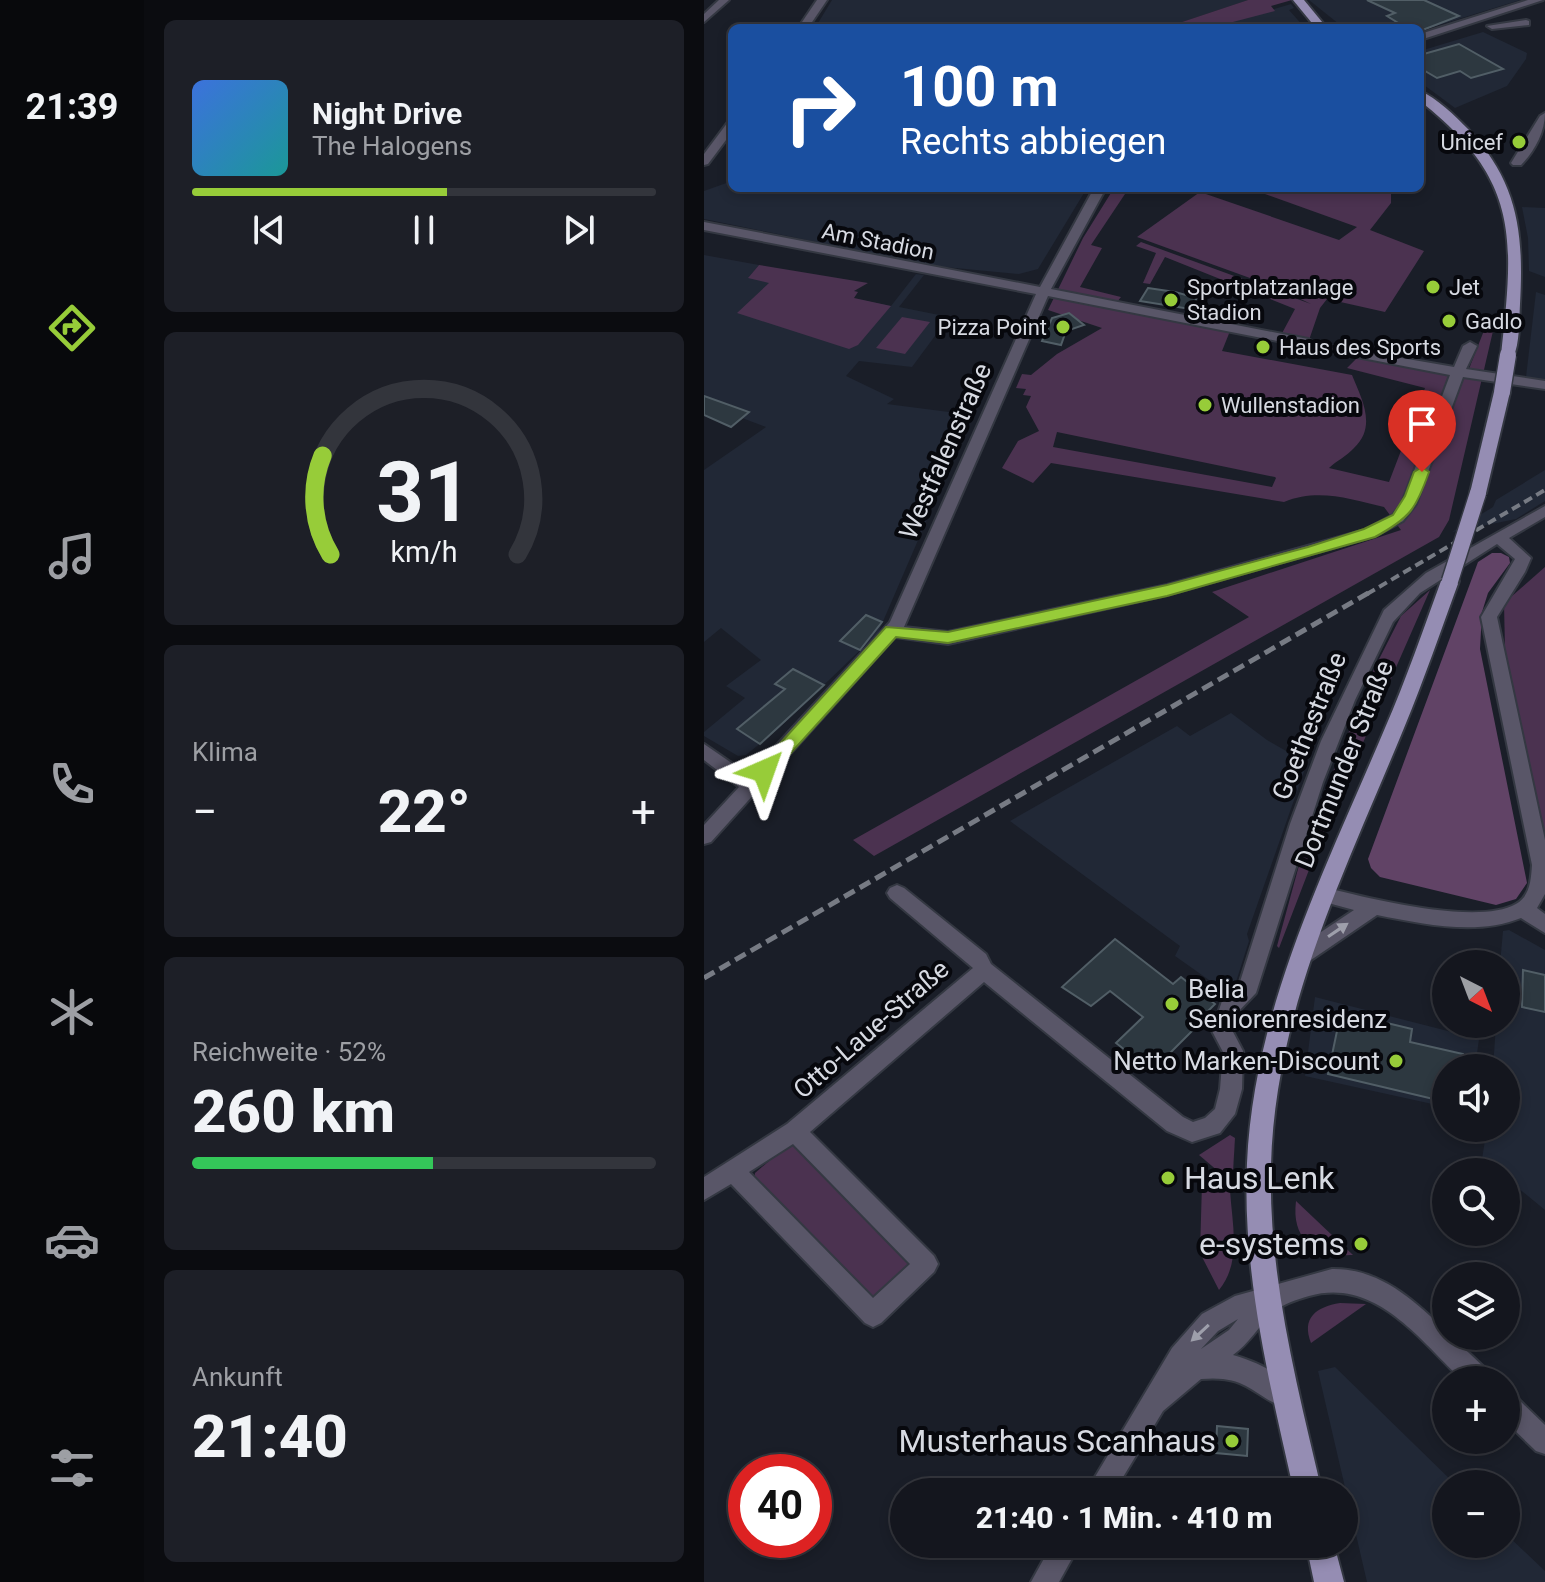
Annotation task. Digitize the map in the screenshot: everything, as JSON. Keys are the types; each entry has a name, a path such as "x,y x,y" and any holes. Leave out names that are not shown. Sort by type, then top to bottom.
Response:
{"main road":[{"path":"1298,0 1319,23"},
{"name":"Dortmunder Straße","path":"1305,1478 1268,1301 1259,1191 1261,1131 1268,1080 1324,895 1395,726 1450,581 1478,493 1502,392 1516,264 1511,207 1484,154 1424,98"},
{"path":"1323,1558 1329,1582"}],"street":[{"path":"704,19 724,0"},
{"path":"806,24 822,0"},
{"path":"1424,36 1538,0"},
{"path":"1509,11 1544,25"},
{"path":"1498,25 1509,11"},
{"path":"1424,44 1530,20"},
{"path":"1517,163 1545,116"},
{"path":"704,162 728,129"},
{"name":"Westfalenstraße","path":"751,786 901,618 1045,291 1077,225 1098,192"},
{"name":"Am Stadion","path":"704,226 1045,291"},
{"path":"1045,291 1308,343"},
{"path":"892,631 948,638 1228,575 1382,528 1403,514 1413,497 1465,372 1470,346"},
{"path":"1326,347 1545,385"},
{"name":"Goethestraße","path":"897,893 979,960 984,970 1175,1124 1192,1132 1212,1126 1224,1114 1231,1089 1233,1051 1222,1031 1229,1007 1246,993 1322,759 1355,680 1390,613 1426,581 1545,511"},
{"path":"1324,895 1374,907 1490,920 1523,909 1534,898 1541,882 1541,865 1489,617 1494,600 1521,567 1523,558 1499,538"},
{"path":"704,751 751,786 704,837"},
{"path":"1304,954 1374,907"},
{"path":"1523,909 1545,925"},
{"name":"Otto-Laue-Straße","path":"704,1189 795,1131 984,970"},
{"name":"Otto-Laue-Straße","path":"733,1171 873,1315 926,1264 795,1131"},
{"path":"1108,1478 1176,1359 1196,1336 1225,1312 1268,1301 1308,1283 1350,1280 1369,1287 1407,1313 1464,1366"},
{"path":"1151,1407 1196,1367 1237,1338 1268,1301"},
{"path":"1196,1367 1225,1364 1245,1370 1287,1397"},
{"path":"1520,1418 1545,1442"},
{"path":"1044,1582 1059,1558"}],"shaded area":[{"path":"832,0 1248,0 1176,24 817,24"},
{"path":"1248,0 1292,0 1271,6 1275,11 1225,24 1176,24"},
{"path":"1309,0 1520,0 1424,30 1424,24 1339,24"},
{"path":"1291,4 1294,8 1289,10 1301,24 1224,24"},
{"path":"1483,32 1527,53 1507,86 1455,108 1424,85 1424,50"},
{"path":"728,182 728,192 1085,192 1038,269 1019,274 934,266 704,219 704,191"},
{"path":"1112,192 1126,192 1091,245 1102,248 1080,287 1121,297 1113,307 1230,331 1222,351 1352,375 1365,413 1365,431 1354,448 1329,468 1389,482 1425,388 1347,368 1358,357 1465,379 1485,328 1493,331 1449,520 1439,537 874,856 853,840 1249,617 1212,592 1401,530 1384,507 1334,496 1309,496 1284,502 1051,463 1033,483 1002,468 1018,441 1039,431 1026,407 1031,396 1023,395 1026,389 1016,388 1022,374 1031,375 1057,354 1102,328 1048,310 1083,238","holes":["1057,432 1276,478 1272,487 1053,447"]},
{"path":"1200,192 1339,240 1357,227 1259,192 1391,192 1391,203 1370,230 1424,251 1385,312 1327,299 1320,308 1308,343 1280,337 1295,309 1165,257 1150,284 1143,283 1156,253 1136,246 1141,242 1311,304 1280,289 1137,237"},
{"path":"1522,207 1545,208 1545,277 1529,271 1528,238"},
{"path":"704,255 759,265 749,277 891,306 916,274 924,275 899,307 949,317 912,367 859,361 846,376 894,399 887,404 972,415 878,633 779,728 746,755 738,756 704,736 704,732 745,698 726,686 761,660 721,628 704,642 704,470 766,427 742,418 749,411 704,396"},
{"path":"759,265 868,283 854,291 858,292 854,298 891,306 858,345 849,349 737,313 769,283 748,278"},
{"path":"1536,292 1545,295 1545,381 1526,377"},
{"path":"902,317 930,322 905,354 876,348"},
{"path":"1545,470 1545,501 1516,519 1452,532 1493,507 1496,500"},
{"path":"1492,553 1509,557 1510,563 1488,593 1482,612 1480,649 1527,883 1516,899 1496,905 1380,877 1371,868 1368,859 1478,562"},
{"path":"1545,567 1545,838 1505,650 1504,603"},
{"path":"1430,590 1322,836 1279,948 1277,946 1298,869 1374,669 1401,616"},
{"path":"1231,713 1267,740 1307,763 1247,934 1249,941 1235,985 1226,992 1175,956 1180,946 1010,821 1177,726 1190,736"},
{"path":"1509,930 1545,950 1545,1210 1520,1189 1520,1158 1482,1158 1485,1142 1520,1142 1520,1054 1494,1054 1495,1038 1520,1038 1520,950 1501,950 1503,931"},
{"path":"1315,997 1432,1027 1432,1038 1479,1039 1477,1054 1432,1054 1432,1104 1305,1076"},
{"path":"1230,1135 1235,1138 1233,1172 1225,1177 1199,1155"},
{"path":"789,1144 801,1145 910,1254 910,1265 876,1298 863,1297 754,1183 755,1173"},
{"path":"1207,1174 1230,1190 1233,1255 1231,1267 1219,1290 1200,1253 1202,1183"},
{"path":"1296,1201 1353,1255 1327,1253 1308,1243 1297,1226"},
{"path":"1340,1303 1366,1304 1311,1343 1309,1320 1324,1307"},
{"path":"1335,1367 1441,1470 1432,1470 1432,1558 1520,1558 1520,1547 1545,1571 1545,1582 1367,1582 1358,1543 1358,1478 1343,1478 1318,1371"}],"building":[{"path":"1367,0 1424,0 1459,16 1424,29 1424,24 1400,24 1387,16 1395,13"},
{"path":"1459,44 1503,69 1471,78 1460,71 1437,78 1424,70 1424,54"},
{"name":"Sportplatzanlage Stadion","path":"1148,288 1197,298 1190,309 1140,301"},
{"name":"Pizza Point","path":"1069,313 1084,325 1066,331 1061,345 1042,341 1052,318"},
{"path":"704,396 749,412 731,427 704,415"},
{"path":"866,615 882,622 860,650 840,641"},
{"path":"793,669 824,685 760,744 737,729 785,689 775,684"},
{"name":"Belia Seniorenresidenz","path":"1115,939 1173,984 1181,977 1215,1004 1208,1011 1210,1013 1155,1068 1149,1069 1116,1043 1143,1017 1110,991 1091,1006 1062,987"},
{"path":"1523,970 1545,975 1545,1012 1522,1007"},
{"name":"Netto Marken-Discount","path":"1341,1012 1412,1029 1410,1042 1463,1054 1432,1054 1432,1099 1328,1074"},
{"name":"Musterhaus Scanhaus","path":"1217,1426 1248,1429 1247,1456 1216,1453"}],"railway":[{"path":"1367,594 1545,490"},
{"path":"704,978 1370,592"}],"place":[{"name":"Unicef","path":"1519,142"},
{"name":"Jet","path":"1433,287"},
{"name":"Sportplatzanlage Stadion","path":"1171,300"},
{"name":"Gadlo","path":"1449,321"},
{"name":"Pizza Point","path":"1063,327"},
{"name":"Haus des Sports","path":"1263,347"},
{"name":"Wullenstadion","path":"1205,405"},
{"name":"Belia Seniorenresidenz","path":"1172,1004"},
{"name":"Netto Marken-Discount","path":"1396,1061"},
{"name":"Haus Lenk","path":"1168,1178"},
{"name":"e-systems","path":"1361,1244"},
{"name":"Musterhaus Scanhaus","path":"1232,1441"}],"route":[{"path":"764,771 892,631 948,638 1228,575 1370,533 1398,518 1406,509 1422,472"}]}
